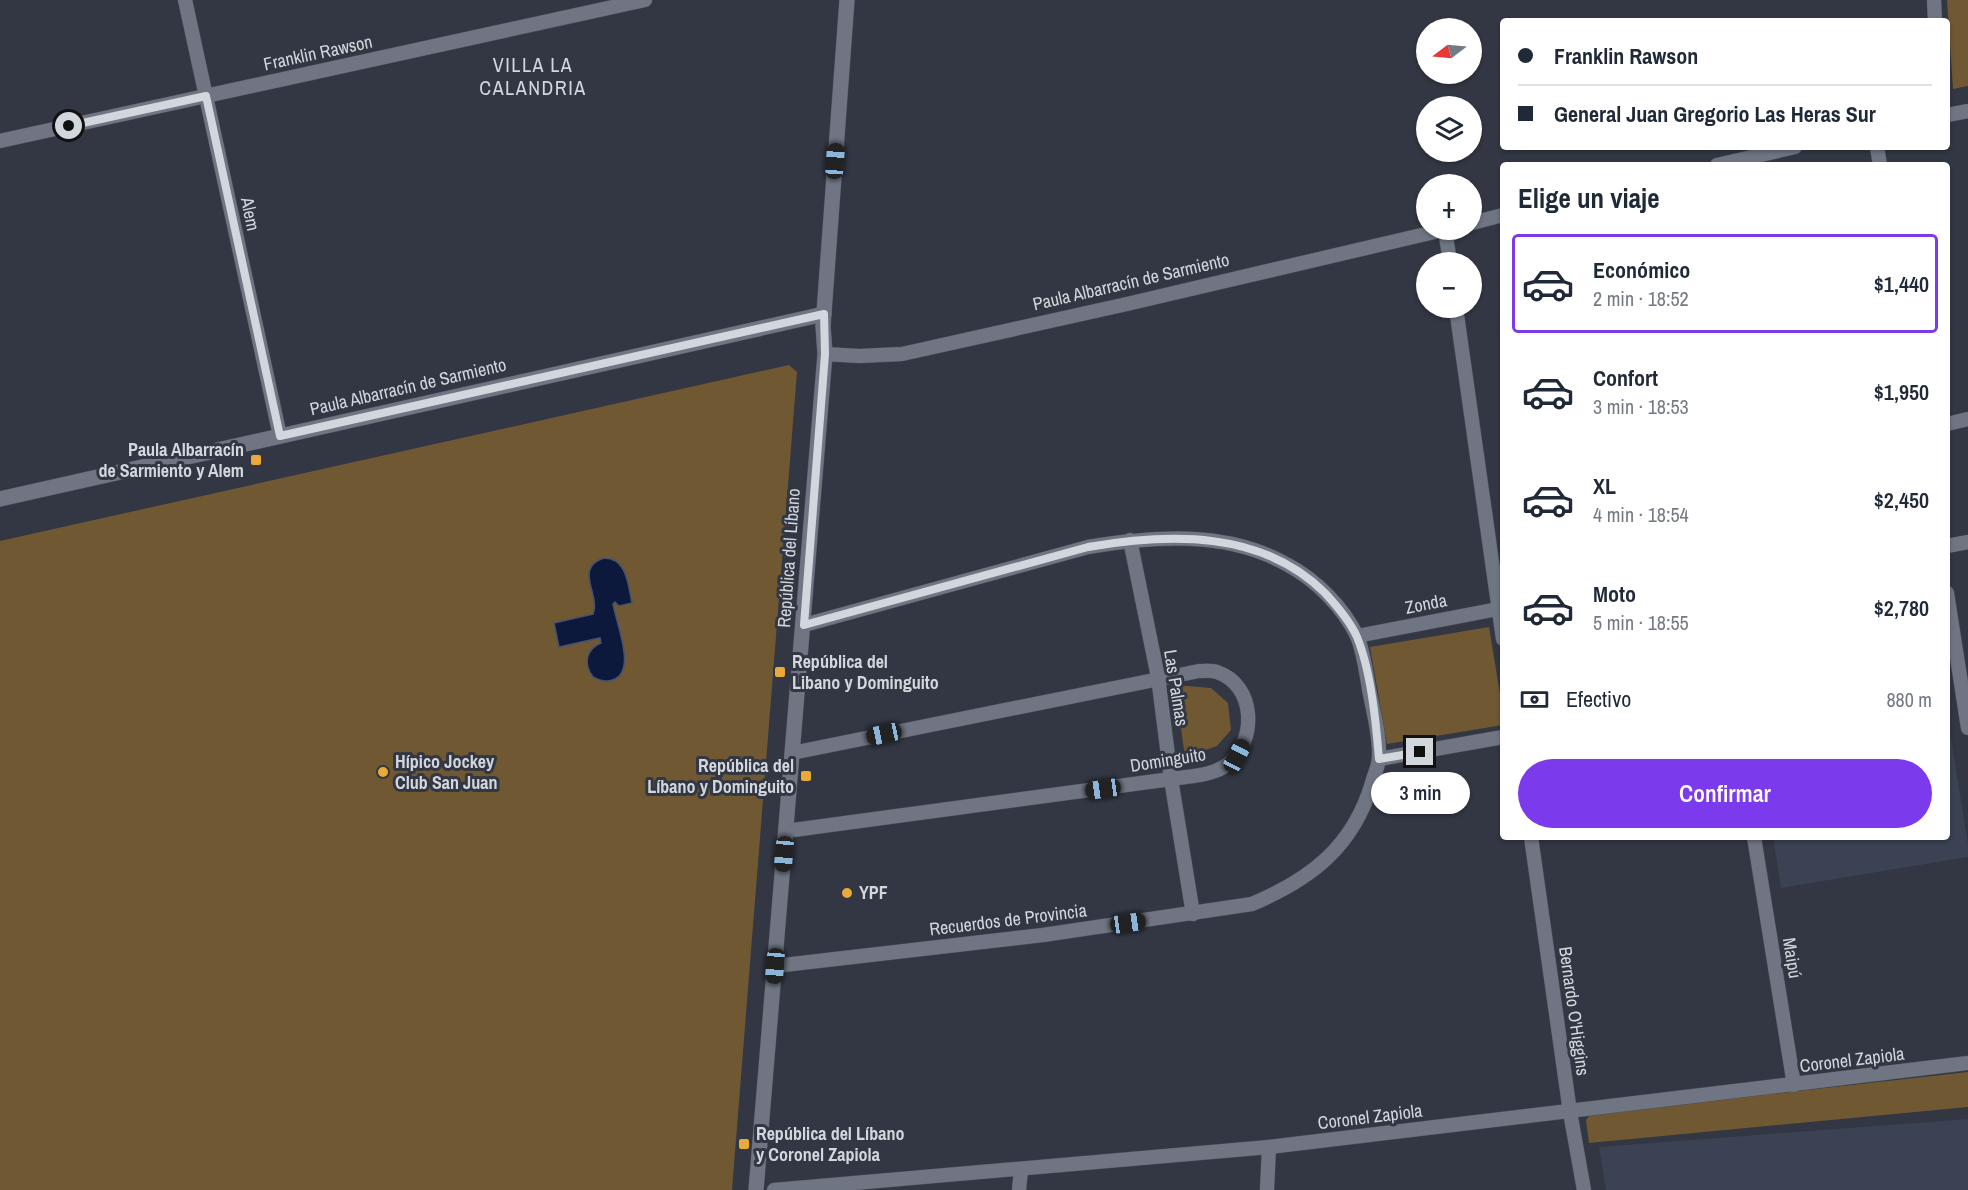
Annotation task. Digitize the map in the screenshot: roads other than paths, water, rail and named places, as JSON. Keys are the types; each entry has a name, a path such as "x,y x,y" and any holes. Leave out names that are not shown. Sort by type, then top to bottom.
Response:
{"main road":[{"name":"República del Líbano","path":"756,1190 825,354 824,314 848,0"},
{"name":"Paula Albarracín de Sarmiento","path":"0,499 824,314"}],"street":[{"name":"Alem","path":"185,0 280,436"},
{"name":"Franklin Rawson","path":"0,141 645,0"},
{"path":"1934,0 1935,18"},
{"path":"1950,114 1968,111"},
{"path":"1730,162 1782,150"},
{"path":"1482,220 1500,216"},
{"name":"Paula Albarracín de Sarmiento","path":"825,354 859,357 902,354 1416,237"},
{"path":"1457,318 1500,602"},
{"path":"1950,423 1968,419"},
{"name":"Recuerdos de Provincia","path":"775,966 1043,935 1252,904 1280,892 1318,868 1345,841 1366,802 1379,759 1377,732 1357,636 1338,607 1315,583 1288,565 1258,551 1207,540 1183,538 1130,540 1088,547 804,625"},
{"name":"Las Palmas","path":"1130,540 1158,677 1171,779 1193,914"},
{"path":"1950,545 1968,542"},
{"path":"1950,605 1962,651 1968,728"},
{"name":"Zonda","path":"1357,636 1500,609"},
{"name":"Dominguito","path":"786,831 1216,771 1237,756 1245,740 1249,719 1246,702 1236,684 1217,672 1198,671 1158,677 792,753"},
{"path":"1379,759 1500,738"},
{"name":"Bernardo O'Higgins","path":"1531,840 1570,1112 1584,1190"},
{"name":"Maipú","path":"1754,840 1794,1085"},
{"name":"Coronel Zapiola","path":"774,1190 1269,1147 1968,1064"},
{"path":"1267,1190 1269,1147"},
{"path":"1019,1190 1021,1170"}],"water":[{"path":"604,558 618,562 622,567 632,603 619,606 615,602 613,604 623,645 624,666 621,674 615,679 606,681 593,677 587,662 589,653 601,643 600,638 559,647 554,623 593,614 594,599 590,583 590,568 595,562"}],"place":[{"name":"Paula Albarracín de Sarmiento y Alem","path":"256,460"},
{"name":"República del Libano y Dominguito","path":"780,672"},
{"name":"Hípico Jockey Club San Juan","path":"383,772"},
{"name":"República del Líbano y Dominguito","path":"806,776"},
{"name":"YPF","path":"847,893"},
{"name":"República del Líbano y Coronel Zapiola","path":"744,1144"}],"district":[{"name":"VILLA LA CALANDRIA","path":"533,76"}]}
